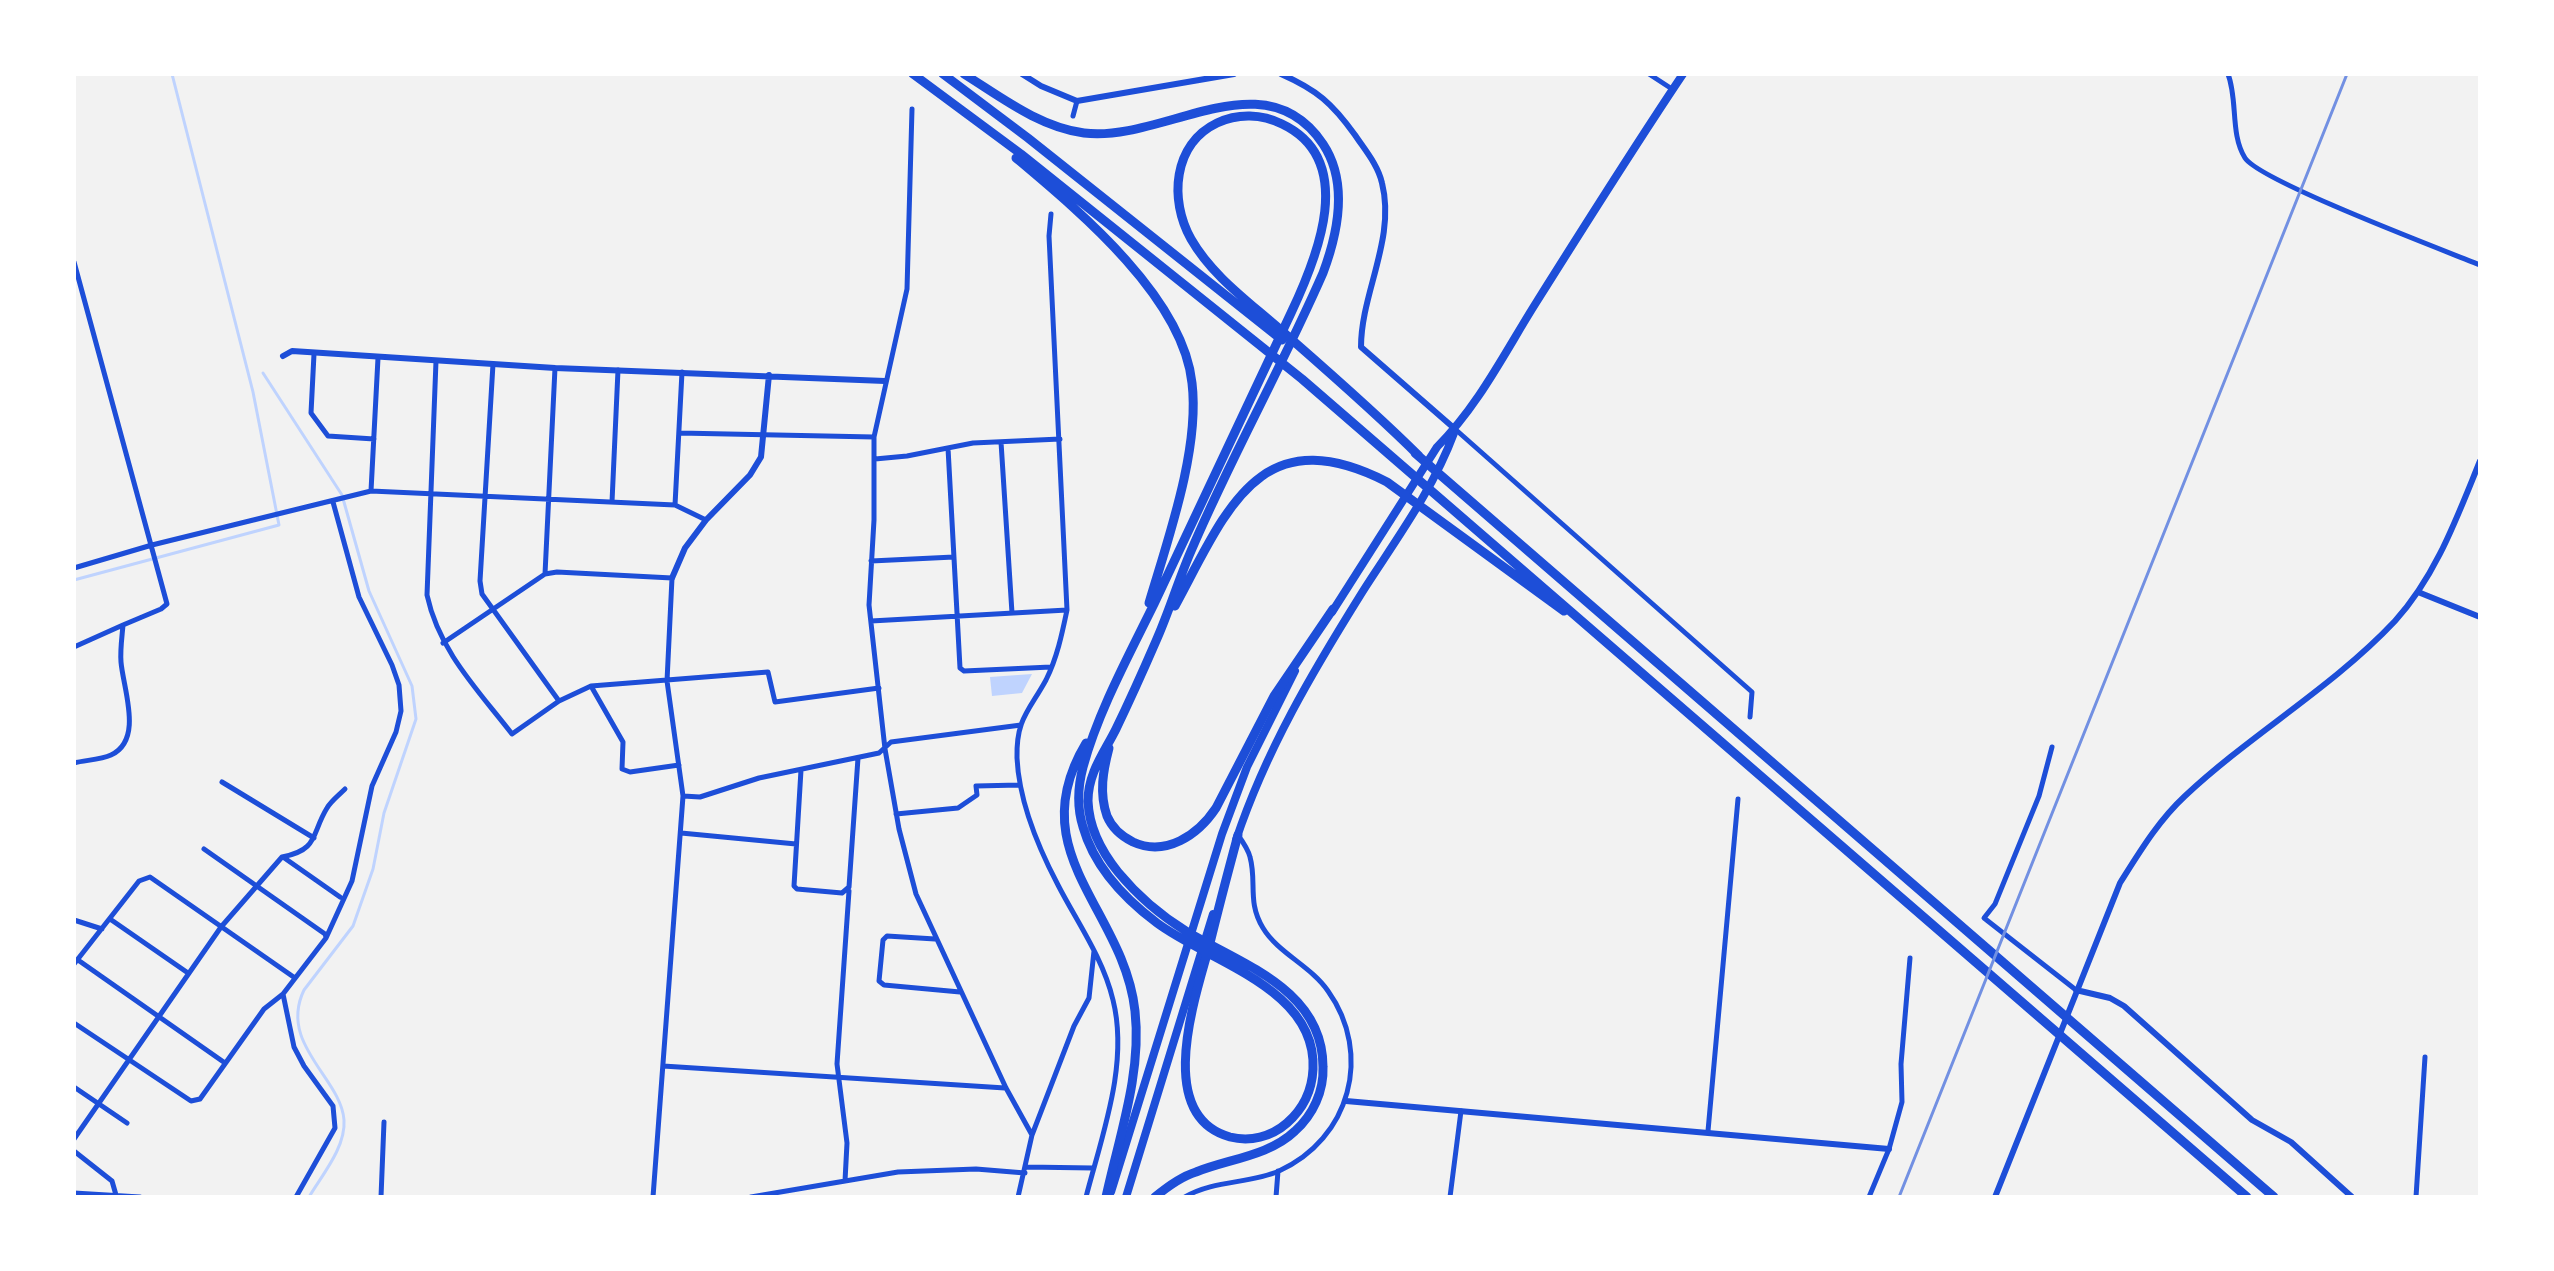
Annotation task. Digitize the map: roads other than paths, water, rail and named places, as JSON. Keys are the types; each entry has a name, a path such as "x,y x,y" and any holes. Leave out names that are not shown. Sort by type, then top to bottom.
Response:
{"highway":[{"path":"905,74 1018,159 1097,231 1160,303 1180,337 1193,385 1189,441 1169,532 1140,633"},
{"path":"913,74 1021,154 1302,379 2247,1197"},
{"path":"943,74 1267,323 2274,1197"},
{"path":"964,74 1030,114 1084,133 1135,130 1228,105 1274,107 1299,119 1311,129 1333,163 1338,209 1326,265 1191,551 1157,640"},
{"path":"1115,730 1102,776 1104,804 1113,826 1129,840 1150,847 1162,847 1186,839 1207,821 1216,808 1274,696 1437,447 1455,429 1497,369 1683,74"},
{"path":"1108,1197 1133,1077 1135,1012 1129,981 1118,951 1073,861 1065,833 1063,808 1071,770 1099,722 1302,290 1323,232 1325,187 1311,148 1303,138 1281,123 1268,118 1242,116 1217,123 1189,148 1179,171 1177,199 1184,225 1204,259 1267,323"},
{"path":"1126,1197 1256,785 1289,715 1412,515 1446,453 1455,429"},
{"path":"1155,1197 1194,1172 1256,1153 1284,1140 1304,1123 1321,1087 1322,1046 1305,1011 1277,983 1184,941 1157,917 1112,865 1102,851 1091,823 1089,784 1097,763 1157,640 1224,519 1252,482 1275,467 1314,460 1341,463 1370,474 1403,493 1524,580 1642,672"},
{"path":"1108,1197 1235,798 1279,701 1333,609"},
{"path":"1099,722 1081,778 1079,804 1084,831 1108,875 1130,900 1157,917"},
{"path":"1228,959 1286,1004 1303,1027 1312,1056 1311,1083 1301,1107 1284,1126 1250,1139 1225,1136 1204,1122 1190,1099 1185,1068 1193,1009 1238,835"}],"street":[{"path":"1022,74 1077,101 1191,78 1234,74"},
{"path":"1281,74 1324,96 1373,162 1383,184 1382,242 1361,323 1361,347 1752,692 1750,717"},
{"path":"1649,74 1673,90"},
{"path":"2228,74 2240,147 2252,166 2283,184 2480,265"},
{"path":"1073,116 1077,101"},
{"path":"912,109 907,289 874,437 871,621 885,749 896,814 916,894 1006,1088 1032,1135"},
{"path":"1051,214 1049,236 1067,610 1061,641 1051,667 1017,733 1019,785 1057,882 1094,950 1114,1003 1116,1075 1086,1197"},
{"path":"74,262 167,604 74,647"},
{"path":"283,356 292,351 555,368 885,381"},
{"path":"314,354 311,413 328,436 374,439"},
{"path":"371,491 378,358"},
{"path":"436,361 427,595 433,622 443,643 512,734 559,701 591,686 768,672 775,702 879,688"},
{"path":"493,364 480,581 482,594 559,701"},
{"path":"545,574 555,368"},
{"path":"612,502 618,370"},
{"path":"675,505 682,372"},
{"path":"653,1197 683,796 667,681 672,578 685,548 706,520 750,475 761,457 769,375"},
{"path":"679,433 874,437"},
{"path":"875,459 1001,442 1060,439"},
{"path":"1001,442 1012,613"},
{"path":"948,448 960,668 964,671 1051,667"},
{"path":"1995,1197 2120,883 2158,827 2185,797 2363,652 2396,619 2418,592 2454,527 2480,461"},
{"path":"74,568 152,545 371,491 675,505 706,520"},
{"path":"74,1023 191,1101 200,1099 264,1009 283,994 326,938 352,881 372,786 396,732 401,711 399,685 359,597 333,502"},
{"path":"871,561 954,557"},
{"path":"443,643 545,574 672,578"},
{"path":"2418,592 2480,617"},
{"path":"871,621 1067,610"},
{"path":"74,763 110,755 127,738 130,719 120,659 123,625"},
{"path":"591,686 623,742 622,769 630,772 679,765"},
{"path":"683,796 700,797 759,778 879,753 891,742 1021,725"},
{"path":"2052,747 2039,796 1995,904 1984,918 2076,990 2110,998 2124,1006 2252,1120 2291,1142 2352,1197"},
{"path":"845,1181 847,1143 839,1077 858,758"},
{"path":"801,770 794,886 797,889 842,893 849,887"},
{"path":"222,782 314,838"},
{"path":"896,814 958,808 977,795 976,786 1019,785"},
{"path":"74,1139 221,927 282,857 297,854 312,844 327,806 345,789"},
{"path":"1708,1131 1738,799"},
{"path":"681,833 796,844"},
{"path":"1185,1197 1212,1186 1278,1171 1310,1150 1325,1135 1346,1101 1350,1080 1351,1053 1340,1010 1320,982 1265,931 1254,908 1249,853 1238,835"},
{"path":"204,849 325,934 326,938"},
{"path":"282,857 340,897"},
{"path":"225,1063 76,962 139,881 150,877 295,978"},
{"path":"110,919 188,973"},
{"path":"74,920 102,929"},
{"path":"936,939 887,936 883,940 879,981 884,985 961,992"},
{"path":"1018,1197 1032,1135 1074,1026 1089,998 1094,950"},
{"path":"1869,1197 1889,1149 1902,1102 1901,1064 1910,958"},
{"path":"283,994 294,1047 333,1106 335,1128 296,1197"},
{"path":"2416,1197 2425,1057"},
{"path":"663,1066 1006,1088"},
{"path":"74,1087 127,1123"},
{"path":"1346,1101 1889,1149"},
{"path":"1450,1197 1461,1111"},
{"path":"381,1197 384,1122"},
{"path":"74,1151 112,1181 116,1195"},
{"path":"751,1197 898,1172 1093,1168"},
{"path":"1276,1197 1278,1171"},
{"path":"74,1193 140,1197"}],"water":[{"path":"1032,674 1022,693 992,696 990,677"}],"waterway":[{"path":"74,580 279,525 253,392 172,74"},
{"path":"263,373 342,495 369,591 412,686 416,719 384,813 373,869 353,926 304,990 298,1009 304,1044 333,1090 344,1120 337,1150 309,1197"}],"railway":[{"path":"1899,1197 2347,74"}]}
